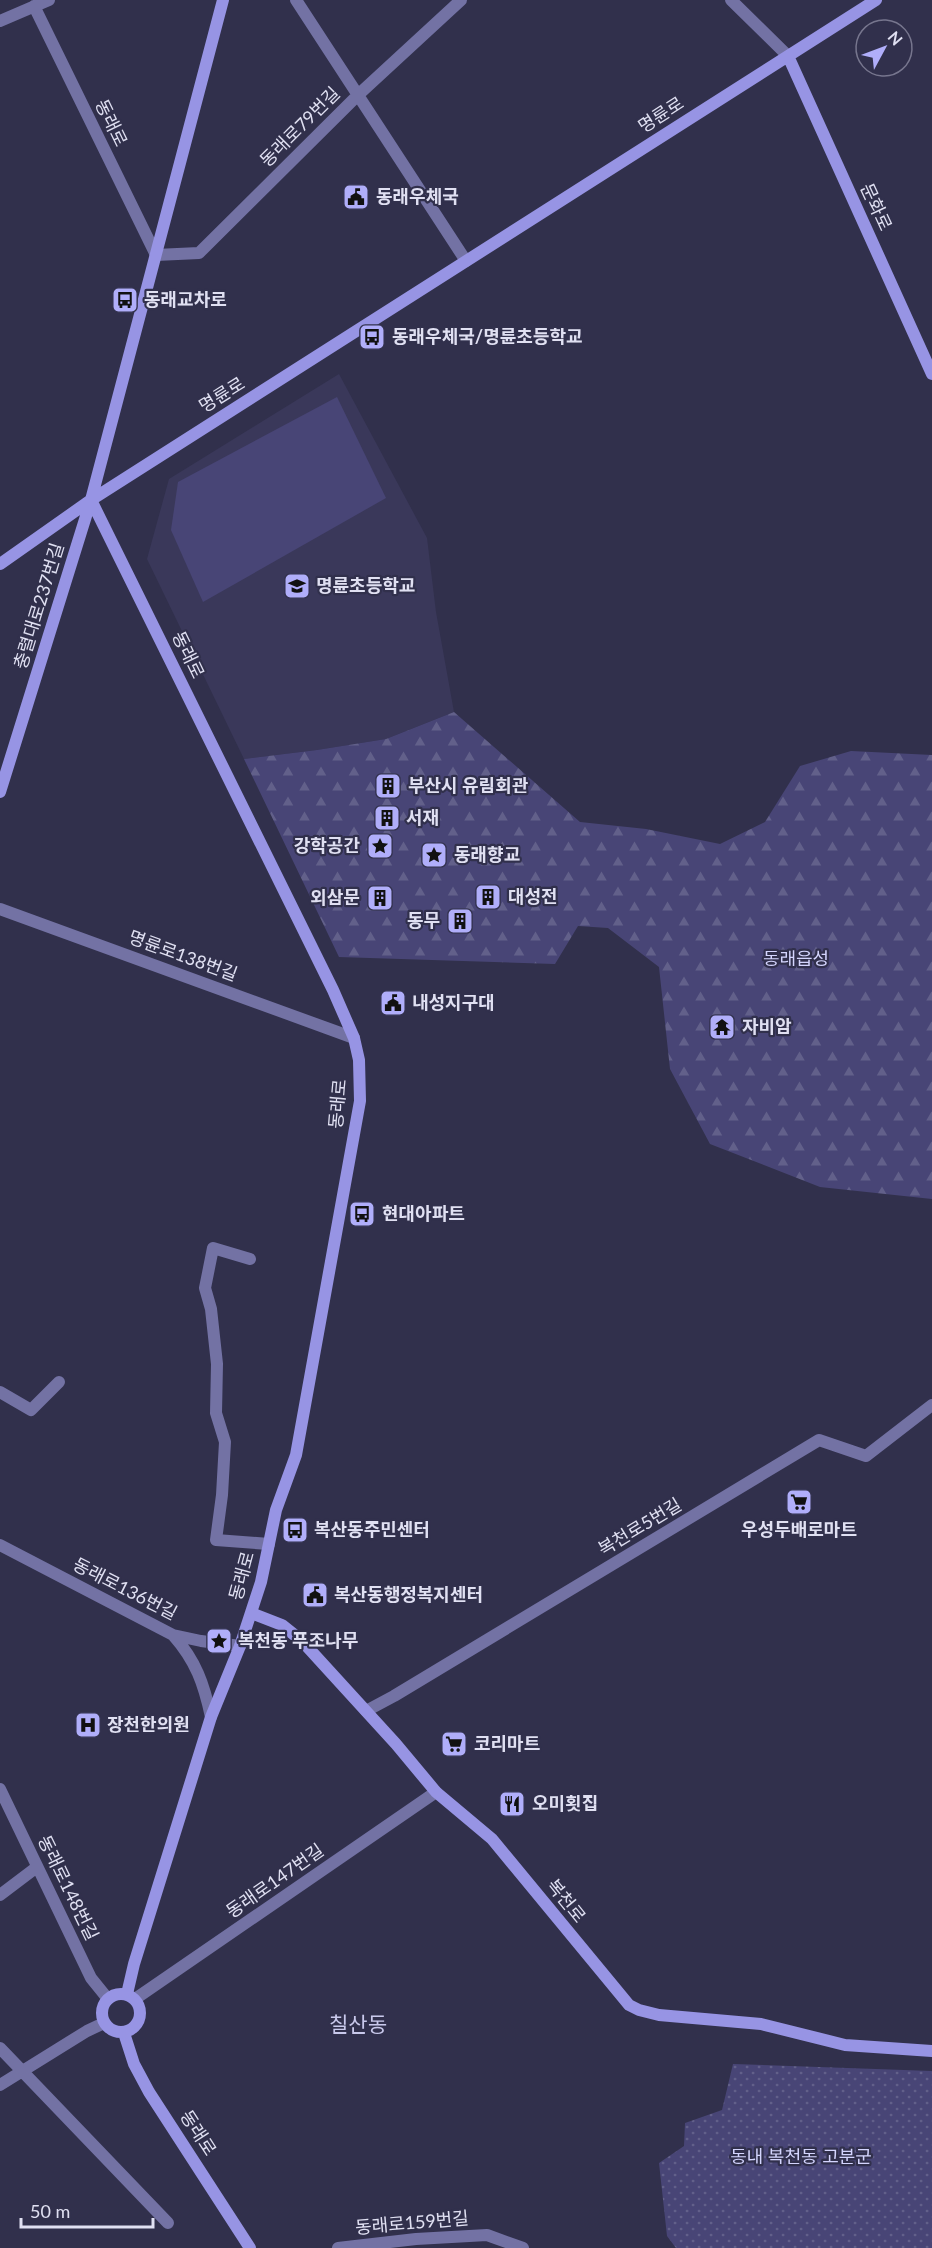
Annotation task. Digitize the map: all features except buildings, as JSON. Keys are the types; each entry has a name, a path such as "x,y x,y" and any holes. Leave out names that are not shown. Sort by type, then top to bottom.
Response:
{"main road":[{"path":"91,500 224,0"},
{"name":"명륜로","path":"0,564 91,500 876,0"},
{"name":"문화로","path":"788,56 932,374"},
{"name":"충렬대로237번길","path":"0,792 91,500"},
{"name":"동래로","path":"91,500 328,980 354,1038 358,1060 360,1101 296,1455 276,1510 261,1582 240,1646 211,1717 134,1964 131,1997 141,2009 140,2020 134,2029 124,2033 134,2064 149,2092 250,2248"},
{"name":"복천로","path":"251,1613 282,1625 302,1641 436,1792 492,1839 629,2005 659,2015 761,2024 844,2045 932,2050"},
{"path":"124,2033 112,2031 104,2023 103,2006 108,1999 117,1994 131,1997"}],"street":[{"path":"0,21 49,0"},
{"path":"297,0 466,261"},
{"name":"동래로79번길","path":"156,255 199,253 358,95 461,0"},
{"path":"731,0 788,56"},
{"name":"동래로","path":"34,6 156,255"},
{"name":"명륜로138번길","path":"0,909 354,1038"},
{"path":"250,1259 213,1248 206,1288 211,1308 217,1364 216,1413 225,1442 216,1540 269,1544"},
{"path":"0,1392 31,1410 59,1382"},
{"name":"복천로5번길","path":"366,1711 819,1440 866,1456 932,1405"},
{"name":"동래로136번길","path":"0,1545 173,1635 240,1646"},
{"path":"173,1635 188,1652 196,1666 211,1717"},
{"name":"동래로148번길","path":"0,1789 91,1978 108,1999"},
{"name":"동래로147번길","path":"131,1997 436,1792"},
{"path":"0,1895 38,1867"},
{"path":"0,2085 104,2023"},
{"path":"0,2048 168,2223"},
{"name":"동래로159번길","path":"338,2248 416,2239 487,2235 523,2248"}],"shaded area":[{"name":"명륜초등학교","path":"339,374 427,538 436,612 454,712 386,739 244,759 147,559 169,479"}],"green space":[{"path":"337,397 386,498 203,602 171,530 178,482"},
{"name":"동래읍성","path":"454,712 580,822 646,829 720,844 765,822 800,766 851,751 932,755 932,1199 820,1187 710,1144 670,1069 659,967 608,928 578,926 555,964 339,957 244,759 386,739"},
{"name":"동내 복천동 고분군","path":"733,2064 932,2071 932,2248 676,2248 667,2236 659,2163 684,2146 685,2123 722,2110"}],"place":[{"name":"동래우체국","path":"356,197"},
{"name":"동래교차로","path":"125,300"},
{"name":"동래우체국/명륜초등학교","path":"372,337"},
{"name":"명륜초등학교","path":"297,586"},
{"name":"부산시 유림회관","path":"388,786"},
{"name":"서재","path":"387,818"},
{"name":"강학공간","path":"380,846"},
{"name":"동래향교","path":"434,855"},
{"name":"대성전","path":"488,897"},
{"name":"외삼문","path":"380,898"},
{"name":"동무","path":"460,921"},
{"name":"내성지구대","path":"393,1003"},
{"name":"자비암","path":"722,1027"},
{"name":"현대아파트","path":"362,1214"},
{"name":"우성두배로마트","path":"799,1502"},
{"name":"복산동주민센터","path":"295,1530"},
{"name":"복산동행정복지센터","path":"315,1595"},
{"name":"복천동 푸조나무","path":"219,1641"},
{"name":"장천한의원","path":"88,1725"},
{"name":"코리마트","path":"454,1744"},
{"name":"오미횟집","path":"512,1804"}],"district":[{"name":"칠산동","path":"358,2025"}]}
